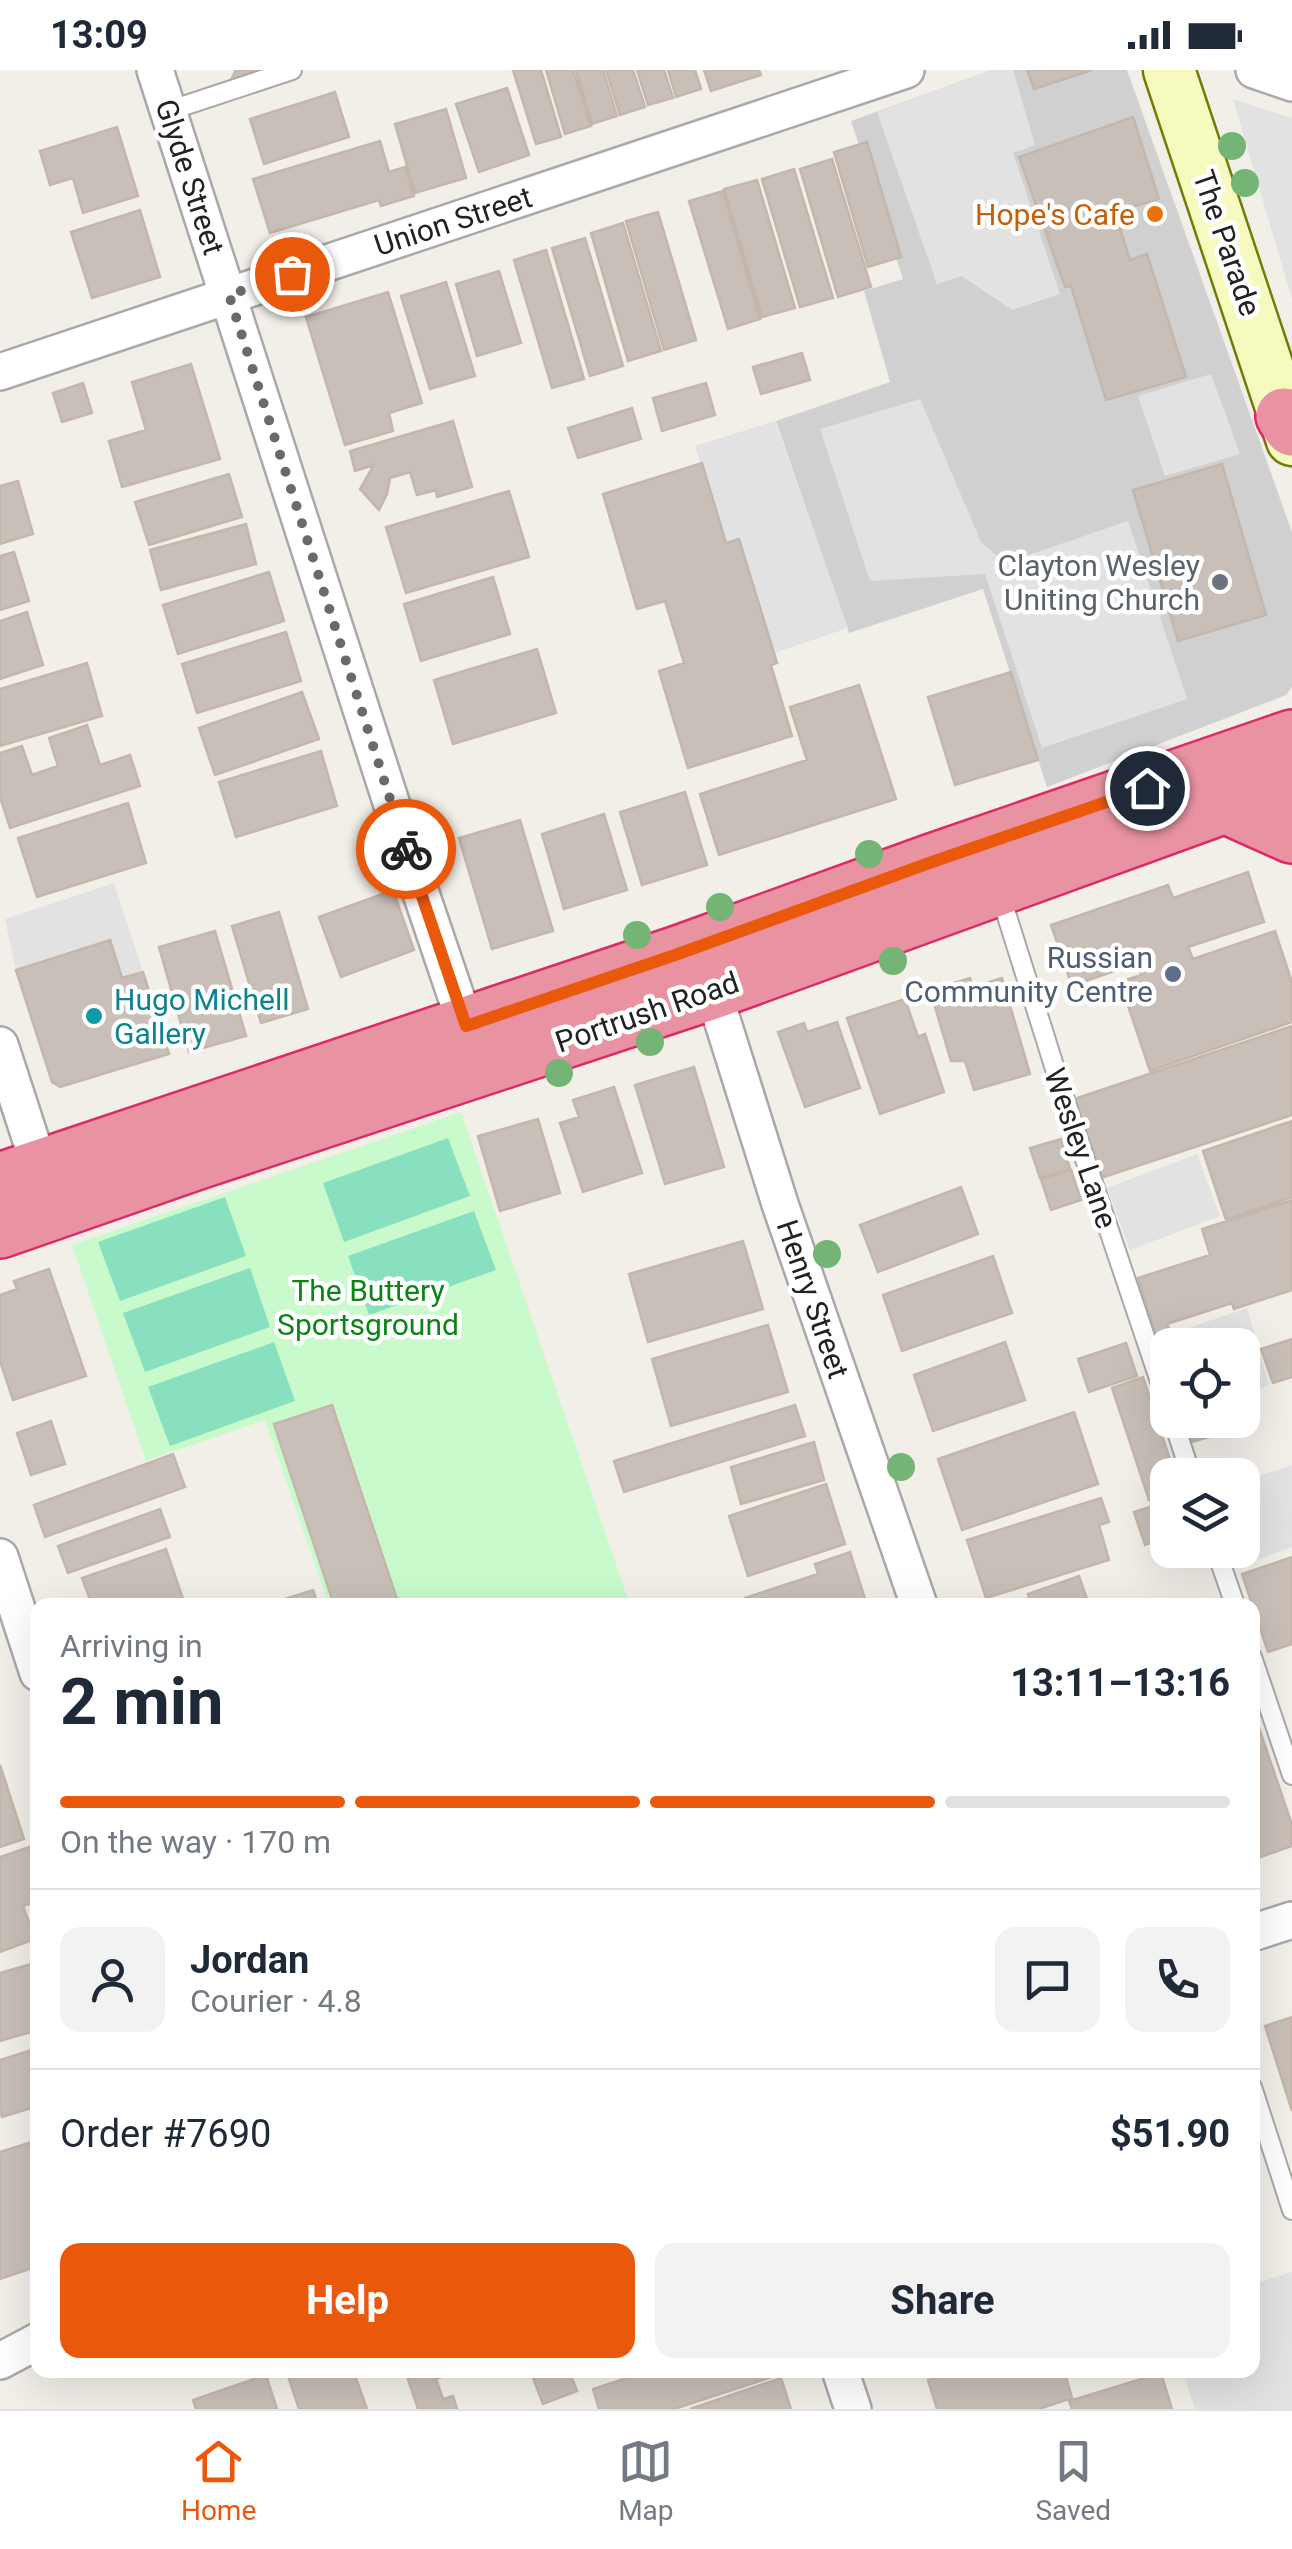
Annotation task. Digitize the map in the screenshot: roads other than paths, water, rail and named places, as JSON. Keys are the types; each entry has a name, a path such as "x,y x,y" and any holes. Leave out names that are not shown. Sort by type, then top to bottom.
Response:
{"highway":[{"name":"Portrush Road","path":"20,1174 678,954 1292,738"},
{"name":"Portrush Road","path":"0,1230 712,990 1225,805 1292,786"},
{"path":"1225,805 1292,835"}],"main road":[{"name":"The Parade","path":"1168,70 1290,429"}],"street":[{"name":"Glyde Street","path":"154,70 466,1026"},
{"name":"Union Street","path":"0,372 906,70"},
{"path":"1254,70 1292,83"},
{"name":"Henry Street","path":"712,990 780,1204 918,1598"},
{"path":"0,1046 20,1174"},
{"path":"0,1557 30,1649"},
{"path":"1260,1930 1292,1920"},
{"path":"843,2378 853,2409"}],"lane":[{"path":"168,112 292,70"},
{"name":"Wesley Lane","path":"998,889 1150,1352"},
{"path":"1222,1568 1233,1598"},
{"path":"1260,1680 1292,1774"},
{"path":"1260,2112 1292,2210"}],"place":[{"name":"Hope's Cafe","path":"1155,214"},
{"name":"Clayton Wesley Uniting Church","path":"1220,582"},
{"name":"Russian Community Centre","path":"1173,974"},
{"name":"Hugo Michell Gallery","path":"94,1016"}],"park label":[{"name":"The Buttery Sportsground","path":"368,1307"}]}
